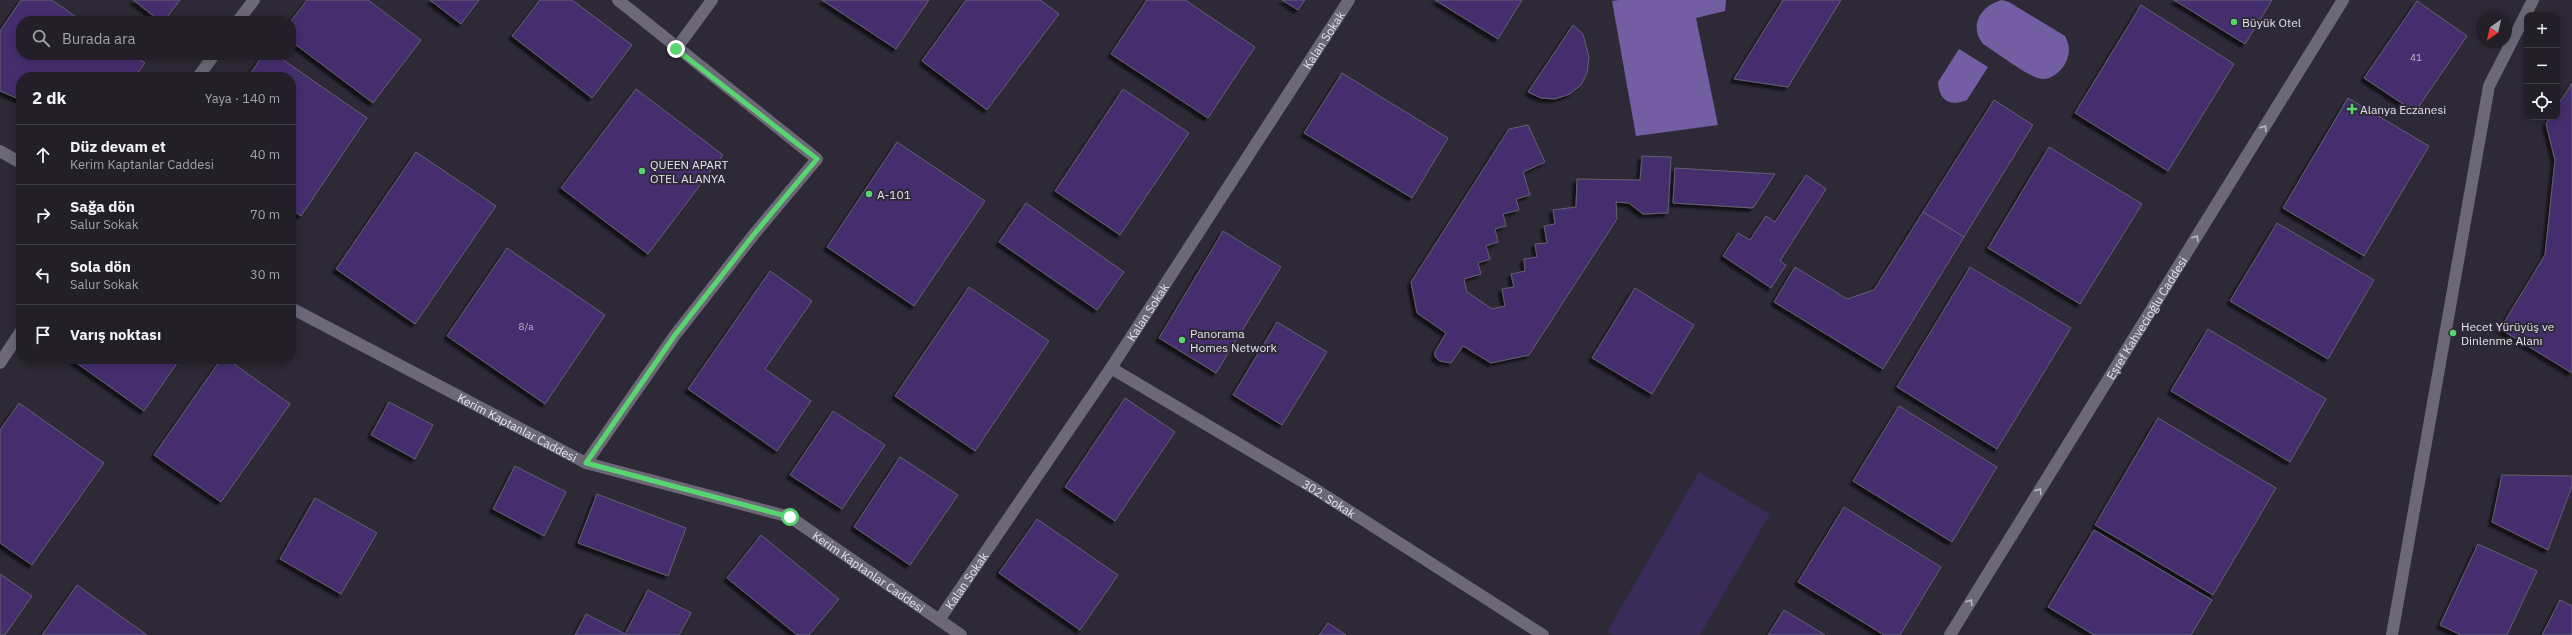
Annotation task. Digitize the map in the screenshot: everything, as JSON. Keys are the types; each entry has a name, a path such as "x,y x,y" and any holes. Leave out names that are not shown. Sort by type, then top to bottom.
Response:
{"street":[{"path":"242,16 254,0"},
{"path":"586,463 675,335 755,233 817,159 676,49 618,0"},
{"path":"676,49 712,0"},
{"name":"Kalan Sokak","path":"939,620 1111,368 1349,0"},
{"name":"Eşref Kahvecioğlu Caddesi","path":"1950,635 2343,0"},
{"path":"2392,635 2489,86 2533,0"},
{"path":"202,72 210,60"},
{"path":"0,151 16,160"},
{"name":"Kerim Kaptanlar Caddesi","path":"296,311 586,463 790,517 961,635"},
{"path":"0,363 16,339"},
{"name":"302. Sokak","path":"1111,368 1315,489 1543,635"}],"shaded area":[{"path":"1726,0 1725,11 1696,18 1718,125 1636,136 1612,1"},
{"path":"2002,0 2009,2 2065,36 2069,46 2068,55 2064,66 2058,73 2047,79 2038,78 2019,68 1983,44 1977,30 1979,17 1988,6"},
{"path":"1959,49 1988,67 1967,100 1955,103 1946,101 1943,98 1938,82"},
{"path":"1699,472 1770,514 1700,635 1613,635 1607,632"}],"building":[{"path":"21,0 52,0 75,16 16,16 16,60 140,60 145,63 139,72 16,72 16,98 0,91 0,31"},
{"path":"133,0 180,0 168,16 154,16"},
{"path":"307,0 368,0 421,40 373,103 296,45 295,16"},
{"path":"430,0 479,0 461,24"},
{"path":"540,0 572,0 632,45 592,98 512,36"},
{"path":"822,0 929,0 896,49"},
{"path":"966,0 1040,0 1059,14 987,110 922,61"},
{"path":"1147,0 1185,0 1255,47 1208,118 1111,54"},
{"path":"1282,0 1305,0 1298,10"},
{"path":"1435,0 1522,0 1498,39"},
{"path":"1783,0 1841,0 1788,87 1734,79"},
{"name":"Büyük Otel","path":"2174,0 2272,0 2245,44"},
{"path":"2417,1 2467,36 2415,112 2364,78"},
{"path":"2141,5 2234,64 2168,171 2075,113"},
{"path":"1573,25 1583,34 1589,57 1587,73 1581,85 1570,94 1555,99 1541,98 1528,92"},
{"path":"260,60 283,60 367,118 301,216 296,212 296,72 251,72"},
{"path":"1342,73 1448,138 1412,198 1304,133"},
{"path":"2572,83 2572,373 2500,329 2545,255 2555,160 2546,124 2548,120 2560,120 2560,101"},
{"name":"QUEEN APART OTEL ALANYA","path":"636,89 723,155 648,254 561,188"},
{"path":"1123,89 1189,133 1120,235 1055,191"},
{"path":"2348,98 2429,146 2364,256 2283,208"},
{"path":"1994,100 2033,125 1964,237 1923,212"},
{"path":"1528,125 1545,162 1523,172 1530,195 1516,199 1519,210 1503,214 1506,226 1495,229 1498,242 1486,246 1490,259 1478,263 1481,274 1464,279 1467,292 1492,309 1505,306 1502,289 1514,287 1511,274 1525,271 1524,259 1537,257 1535,244 1547,243 1544,226 1555,224 1553,210 1576,207 1577,179 1640,180 1642,156 1671,157 1668,213 1643,214 1629,203 1616,202 1617,219 1529,355 1491,363 1463,346 1451,363 1440,361 1435,357 1435,352 1446,333 1417,313 1411,282 1509,129"},
{"path":"897,142 985,201 914,306 827,247"},
{"path":"2049,147 2142,204 2080,304 1988,248"},
{"path":"416,152 496,206 415,324 336,269"},
{"path":"1675,168 1775,174 1753,208 1673,203"},
{"path":"1806,175 1826,189 1780,261 1786,265 1771,288 1723,256 1738,233 1750,240 1766,216 1775,222"},
{"path":"1026,203 1124,272 1097,310 999,242"},
{"path":"1923,212 1964,237 1883,369 1774,302 1795,267 1847,299 1874,290"},
{"path":"2277,223 2374,280 2328,359 2230,301"},
{"path":"1223,231 1281,267 1216,373 1159,338"},
{"path":"507,248 605,315 545,404 447,336"},
{"path":"1970,267 2071,328 1997,449 1897,387"},
{"path":"770,271 812,301 765,369 811,401 777,451 688,389"},
{"path":"969,287 1049,341 975,451 895,396"},
{"path":"1635,288 1694,325 1652,394 1592,358"},
{"path":"1277,322 1327,352 1282,425 1233,395"},
{"path":"2208,329 2326,399 2290,462 2171,391"},
{"path":"78,364 177,364 144,411"},
{"path":"218,364 234,364 290,404 221,502 154,455"},
{"path":"1125,398 1175,432 1115,521 1065,487"},
{"path":"389,402 433,425 415,459 371,435"},
{"path":"19,403 104,463 32,565 0,543 0,430"},
{"path":"1899,406 1997,467 1952,542 1853,481"},
{"path":"833,411 885,445 842,509 790,475"},
{"path":"2158,418 2276,488 2213,595 2095,525"},
{"path":"900,457 958,495 910,565 854,527"},
{"path":"515,466 566,492 544,536 493,509"},
{"path":"2502,475 2572,476 2572,486 2548,550 2492,522"},
{"path":"597,494 686,528 668,576 578,543"},
{"path":"315,498 377,533 341,594 280,559"},
{"path":"1844,507 1941,567 1900,635 1884,635 1798,582"},
{"path":"1037,519 1118,575 1080,630 999,573"},
{"path":"2094,530 2212,600 2191,635 2094,635 2048,607"},
{"path":"761,535 839,599 809,635 797,635 727,578"},
{"path":"2478,544 2537,571 2507,635 2461,635 2440,625"},
{"path":"0,574 32,596 5,635 0,635"},
{"path":"77,585 147,635 42,635"},
{"path":"648,590 691,613 679,635 575,635 586,614 625,634"},
{"path":"2560,600 2572,606 2572,635 2542,635"},
{"path":"1784,610 1825,635 1768,635"},
{"path":"1328,623 1346,635 1319,635"}],"place":[{"name":"Büyük Otel","path":"2234,22"},
{"name":"Alanya Eczanesi","path":"2352,109"},
{"name":"QUEEN APART OTEL ALANYA","path":"642,171"},
{"name":"A-101","path":"869,194"},
{"name":"Hecet Yürüyüş ve Dinlenme Alanı","path":"2453,333"},
{"name":"Panorama Homes Network","path":"1182,340"}],"route":[{"path":"676,49 817,159 755,233 675,335 586,463 790,517"}]}
